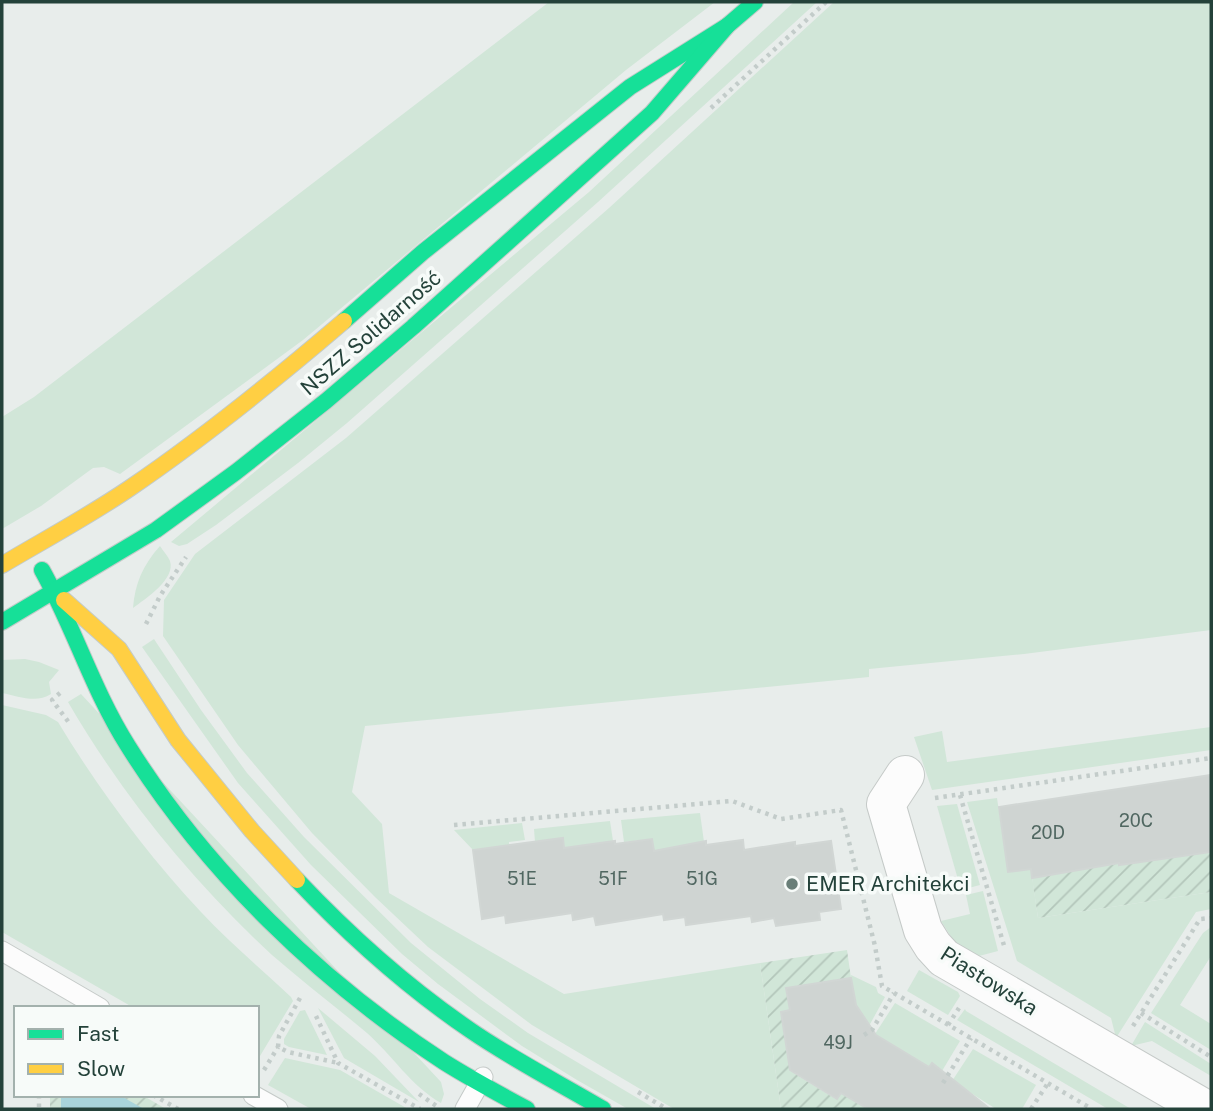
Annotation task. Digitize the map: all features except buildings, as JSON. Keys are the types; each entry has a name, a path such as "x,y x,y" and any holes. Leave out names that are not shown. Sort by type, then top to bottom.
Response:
{"main road":[{"name":"NSZZ Solidarność","path":"2,565 127,491 198,440 283,373 433,244 630,87 727,26 755,2"},
{"name":"NSZZ Solidarność","path":"2,622 156,530 236,472 335,393 652,113 727,26"},
{"path":"30,550 55,591 88,671 127,744 174,812 220,868 301,953 348,993 446,1063 527,1109"},
{"path":"55,591 119,649 178,740 288,872 328,913 410,986 471,1031 603,1109"}],"street":[{"path":"889,812 886,804 905,775"},
{"name":"Piastowska","path":"889,812 923,930 944,958 1205,1109"}],"lane":[{"path":"2,951 97,1006"},
{"path":"465,1109 500,1048"},
{"path":"257,1097 278,1109"}],"path":[{"path":"149,621 160,596 184,561"},
{"path":"889,812 934,798 1211,758"},
{"path":"960,795 1007,956 991,984"},
{"path":"454,825 732,801 782,819 841,810"},
{"path":"1114,1056 1200,919 1211,918"},
{"path":"864,1035 872,1030 894,993"},
{"path":"270,1062 278,1047 279,1036 303,995 308,1003"},
{"path":"314,1011 338,1063"},
{"path":"1141,1013 1211,1057"},
{"path":"943,1083 971,1038"},
{"path":"278,1047 288,1052 338,1063 420,1109"},
{"path":"1031,1109 1048,1083"},
{"path":"633,1089 667,1109"},
{"path":"157,1097 178,1109"}],"green space":[{"path":"549,2 715,2 626,70 303,340 120,474 104,467 93,468 41,506 2,529 2,417 34,397"},
{"path":"794,2 817,2 598,202 347,423 216,525 187,544 179,546 171,542 589,192"},
{"path":"834,2 1211,2 1211,630 1024,654 869,669 869,677 365,726 352,792 382,824 389,893 564,994 760,963 781,1109 674,1109 532,1025 428,947 375,897 312,833 238,745 163,636 164,600 195,554 346,438 609,208"},
{"path":"160,546 170,561 168,575 152,594 133,608 141,575"},
{"path":"154,639 247,773 304,837 411,943 480,999 528,1033 656,1109 628,1109 577,1080 522,1046 402,954 311,865 238,783 142,647"},
{"path":"25,659 59,670 49,682 51,694 33,699 2,693 2,660"},
{"path":"81,694 441,1082 444,1094 441,1103 420,1088 367,1033 272,955 214,898 135,804 89,737 68,702"},
{"path":"2,705 46,715 58,722 107,797 181,890 293,1001 259,1058 259,1006 131,1006 2,932"},
{"path":"1211,727 1211,750 932,790 914,737 942,731 947,762"},
{"path":"997,798 1008,872 1031,869 1038,918 1211,892 1211,909 1196,912 1116,1038 1111,1018 1017,961 967,802"},
{"path":"957,804 980,885 961,890 937,806"},
{"path":"700,813 704,842 654,852 652,839 624,842 621,820"},
{"path":"610,821 613,841 564,851 535,842 534,829"},
{"path":"522,823 525,840 473,850 454,830"},
{"path":"1205,844 1207,853 1211,853 1211,892 1038,918 1032,878 1075,871 1118,857 1120,865 1162,859"},
{"path":"983,891 998,951 979,956 955,943 941,921 970,914 966,895"},
{"path":"1211,927 1211,956 1180,1005 1211,1024 1211,1050 1151,1013 1203,933"},
{"path":"847,950 851,978 787,988 790,1010 782,1012 788,1055 804,1069 800,1077 836,1099 841,1093 868,1109 781,1109 760,963"},
{"path":"919,970 958,992 960,996 948,1015 907,991"},
{"path":"851,975 876,987 878,993 885,997 869,1026 857,1015"},
{"path":"895,1003 960,1041 942,1071 929,1067 875,1034"},
{"path":"318,1008 375,1056 419,1102 344,1058"},
{"path":"965,1009 1131,1109 1108,1109 957,1020"},
{"path":"305,1010 327,1055 284,1044 284,1039 300,1011"},
{"path":"1145,1022 1211,1064 1211,1076 1152,1041 1131,1046"},
{"path":"973,1049 1036,1085 1022,1109 996,1109 952,1081"},
{"path":"285,1058 340,1070 408,1109 311,1109 268,1085"},
{"path":"50,1097 145,1097 166,1109 50,1109"}],"water":[{"path":"61,1097 123,1097 144,1109 61,1109"}],"traffic: fast":[{"path":"344,321 423,252 630,87 727,26 755,2"},
{"path":"2,622 156,530 236,472 326,401 413,327 652,113 727,26"},
{"path":"42,570 104,703 128,746 193,837 230,880 310,960 353,996 444,1062 527,1109"},
{"path":"297,880 379,960 424,996 502,1051 603,1109"}],"traffic: slow":[{"path":"2,565 99,508 158,469 239,408 344,321"},
{"path":"64,600 119,649 178,740 252,831 297,880"}],"place":[{"name":"EMER Architekci","path":"792,884"}]}
